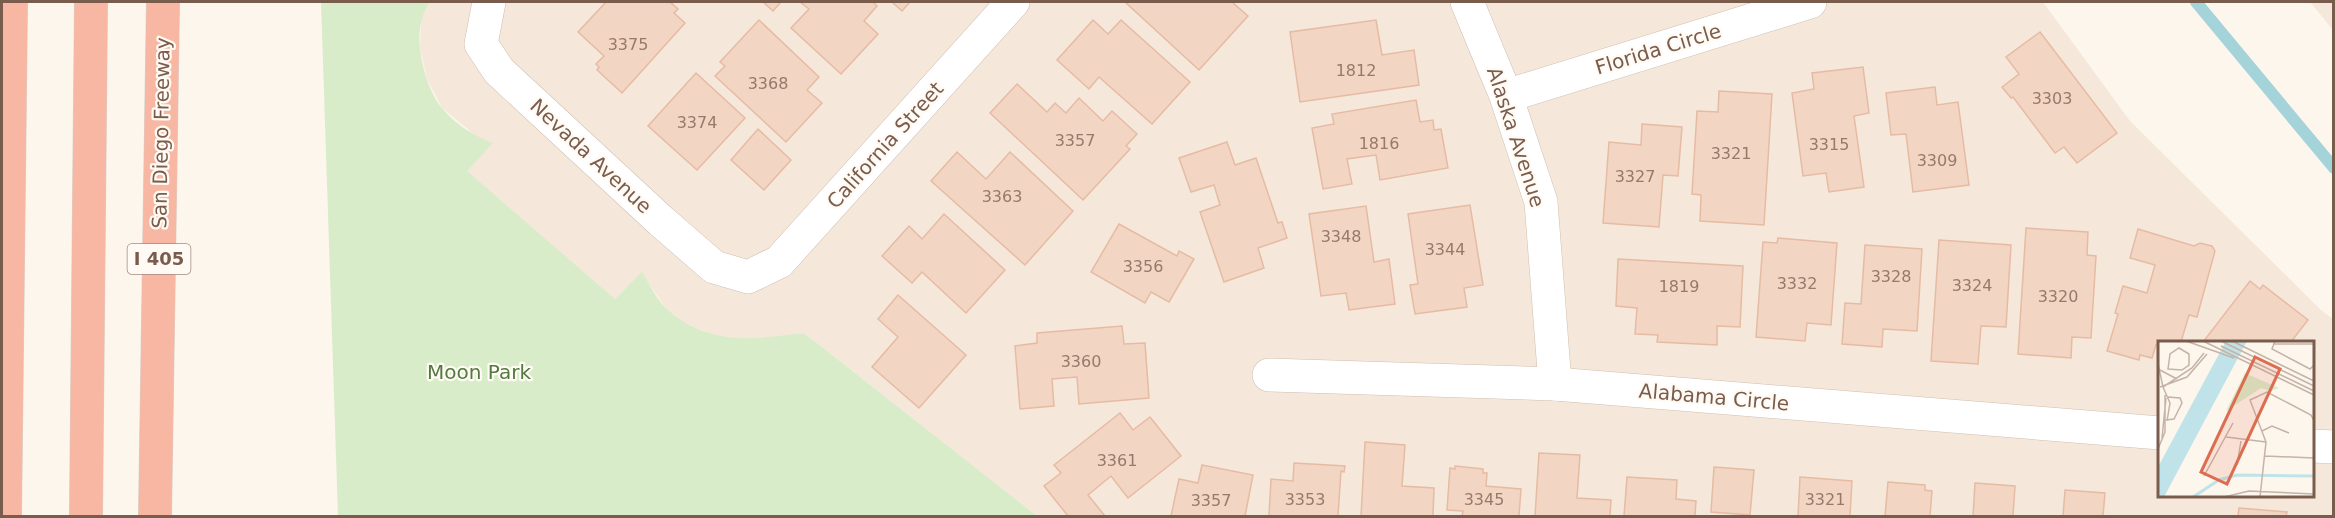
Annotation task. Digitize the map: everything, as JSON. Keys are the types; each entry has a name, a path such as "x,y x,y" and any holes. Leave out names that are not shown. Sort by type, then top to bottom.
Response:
{"highway":[{"path":"5,516 11,2"},
{"path":"86,516 91,2"},
{"name":"San Diego Freeway","path":"155,516 163,2"}],"street":[{"name":"Nevada Avenue","path":"489,2 485,13 481,44 499,71 714,267 748,277"},
{"name":"California Street","path":"748,277 779,262 1013,2"},
{"name":"Alaska Avenue","path":"1467,2 1506,96 1541,201 1555,384"},
{"name":"Florida Circle","path":"1506,96 1810,2"},
{"name":"Alabama Circle","path":"1269,375 1555,384 2158,433"},
{"path":"2314,446 2334,447"}],"shaded area":[{"path":"430,2 2043,2 2130,121 2321,310 2333,319 2333,516 1037,516 804,333 752,340 721,338 690,327 666,309 642,273 615,299 466,171 476,136 442,108 427,79 420,48 421,20"},
{"path":"2310,2 2333,2 2333,30"}],"green space":[{"name":"Moon Park","path":"321,2 430,2 422,19 420,40 423,65 431,89 436,100 453,119 472,133 493,143 467,171 615,299 642,272 668,310 700,330 733,338 804,333 1037,516 338,516"}],"building":[{"path":"606,2 670,2 678,9 674,13 685,23 622,93 597,70 599,67 596,64 604,56 578,32"},
{"path":"763,2 781,2 773,11"},
{"path":"800,2 873,2 877,6 864,21 878,34 841,74 791,28 809,9"},
{"path":"892,2 910,2 902,11"},
{"path":"1125,2 1232,2 1248,16 1199,70"},
{"path":"759,20 819,77 807,90 822,103 786,142 715,76 725,66 720,62"},
{"path":"1093,20 1108,34 1121,20 1190,82 1152,124 1099,77 1089,89 1057,60"},
{"path":"1376,20 1382,55 1414,50 1419,85 1300,102 1290,32"},
{"path":"2040,32 2117,133 2077,163 2064,147 2055,153 2013,97 2011,98 2002,87 2019,74 2006,57"},
{"path":"1863,67 1869,113 1854,116 1864,187 1829,192 1826,173 1803,176 1792,93 1814,89 1812,73"},
{"path":"696,73 745,118 697,170 648,126"},
{"path":"1017,84 1047,112 1055,103 1066,113 1079,98 1103,121 1112,111 1137,134 1126,146 1130,149 1083,200 990,113"},
{"path":"1935,87 1937,105 1958,102 1969,185 1913,192 1906,134 1891,135 1886,93"},
{"path":"1719,91 1772,94 1764,225 1700,221 1701,195 1692,194 1697,111 1718,112"},
{"path":"1416,100 1420,122 1433,120 1434,130 1441,129 1448,168 1380,180 1376,155 1347,159 1352,184 1323,189 1312,128 1334,124 1332,114"},
{"path":"1642,124 1682,127 1678,176 1663,175 1659,227 1603,223 1609,142 1641,145"},
{"path":"758,129 791,160 764,190 731,160"},
{"path":"1227,142 1235,165 1256,158 1278,223 1282,222 1287,238 1258,248 1264,268 1224,282 1200,212 1220,205 1214,185 1191,192 1179,158"},
{"path":"957,152 986,179 1010,152 1073,211 1025,265 931,181"},
{"path":"1470,205 1483,285 1464,288 1467,307 1415,314 1410,285 1418,284 1408,214"},
{"path":"1366,206 1374,262 1389,259 1395,304 1349,310 1346,293 1321,296 1309,214"},
{"path":"944,214 1005,270 966,313 922,272 912,283 882,256 909,226 922,239"},
{"path":"1119,224 1177,256 1179,251 1194,259 1169,302 1151,292 1145,303 1091,272"},
{"path":"2026,228 2088,232 2087,255 2096,256 2091,338 2072,337 2071,358 2018,354"},
{"path":"2138,229 2194,246 2200,243 2212,246 2215,251 2197,317 2189,315 2181,341 2158,341 2152,358 2140,355 2139,360 2107,351 2118,314 2115,313 2123,286 2147,293 2155,265 2130,258"},
{"path":"1778,238 1837,243 1831,325 1807,323 1805,341 1756,337 1763,242 1777,243"},
{"path":"1939,240 2011,245 2006,327 1981,326 1978,364 1931,361"},
{"path":"1865,245 1922,249 1917,331 1883,329 1882,347 1842,344 1845,303 1861,304"},
{"path":"1618,259 1743,266 1740,327 1717,326 1717,345 1657,342 1658,335 1635,334 1637,308 1616,306"},
{"path":"2250,281 2260,289 2263,285 2308,320 2292,341 2204,341"},
{"path":"898,295 966,355 919,408 872,367 898,337 878,319"},
{"path":"1122,326 1124,344 1145,343 1149,398 1079,404 1077,377 1052,379 1054,406 1020,409 1015,346 1037,343 1037,333"},
{"path":"1120,413 1133,430 1150,417 1181,456 1128,498 1111,476 1088,495 1105,516 1068,516 1044,486 1061,473 1054,465"},
{"path":"1365,442 1405,445 1402,486 1434,488 1433,516 1361,516"},
{"path":"1539,453 1580,455 1577,498 1611,500 1610,516 1535,516"},
{"path":"1294,463 1345,466 1344,472 1341,471 1338,516 1269,516 1271,479 1293,481"},
{"path":"1202,465 1253,475 1245,516 1171,516 1179,479 1198,483"},
{"path":"1455,466 1483,469 1483,473 1487,473 1486,486 1521,489 1519,516 1462,516 1463,511 1447,510 1450,468 1455,469"},
{"path":"1714,467 1754,470 1750,515 1711,512"},
{"path":"1627,477 1677,480 1676,499 1696,501 1695,516 1624,516"},
{"path":"1800,477 1852,481 1850,516 1798,516"},
{"path":"1888,482 1925,485 1925,490 1932,491 1930,516 1885,516"},
{"path":"1975,483 2015,486 2013,516 1973,516"},
{"path":"2065,490 2105,493 2103,516 2063,516"},
{"path":"2239,508 2287,512 2286,516 2238,516"}],"waterway":[{"path":"2196,2 2334,168"}]}
